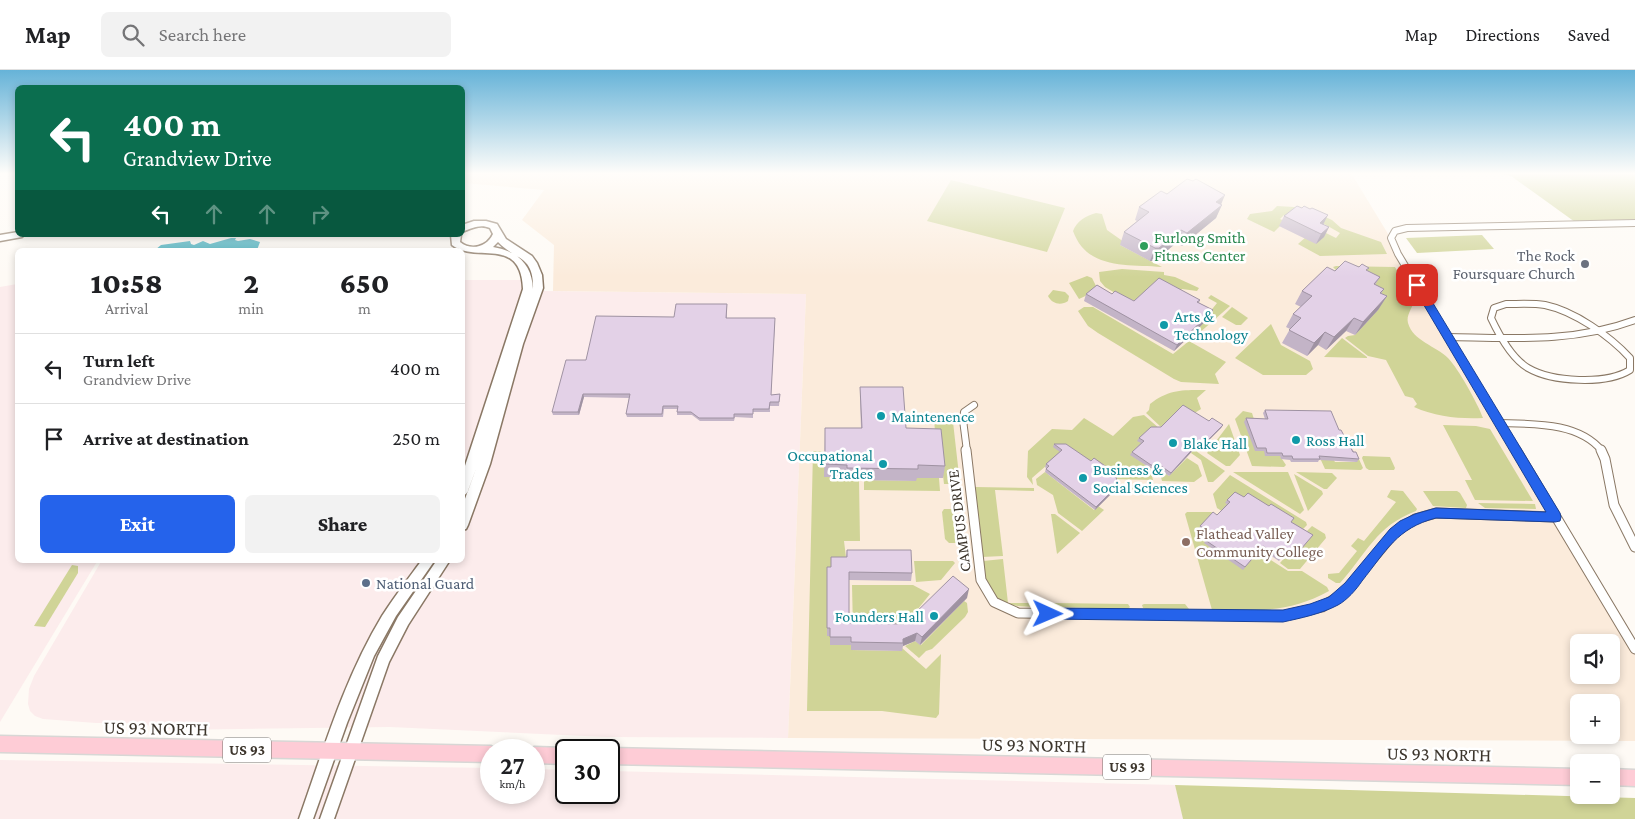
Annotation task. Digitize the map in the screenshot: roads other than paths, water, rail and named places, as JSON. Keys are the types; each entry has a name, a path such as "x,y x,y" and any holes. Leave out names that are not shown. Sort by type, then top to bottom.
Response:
{"main road":[{"path":"465,226 490,224 497,229 504,242 529,259 538,278 538,288 518,344 484,464 465,516"},
{"path":"482,249 494,242 498,234"},
{"path":"0,238 15,236"},
{"path":"455,237 455,243 462,248"},
{"path":"465,249 502,251 517,260 526,271 528,278 528,289 465,483"},
{"path":"306,819 356,682 374,641 388,617 426,563"},
{"path":"327,819 378,674 392,641 442,563"},
{"name":"US 93 NORTH","path":"0,744 480,754"},
{"name":"US 93 NORTH","path":"620,756 1570,776"},
{"path":"1620,777 1635,778"}],"street":[{"path":"1635,223 1407,228 1395,231 1392,234 1392,243 1635,649"},
{"path":"1506,304 1538,304 1558,308 1577,316 1627,354 1631,362 1627,373 1606,379 1547,376 1521,362 1503,337 1493,322 1491,314 1497,306 1506,304"},
{"path":"1448,337 1559,337 1600,332 1635,320"},
{"name":"CAMPUS DRIVE","path":"974,405 964,412 962,420 981,580 994,602 1004,609 1018,613 1283,616 1310,610 1334,601 1350,587 1394,533 1404,524 1419,518 1436,513 1555,517"},
{"path":"1500,423 1535,424 1580,435 1596,444 1604,456 1606,477 1613,502 1635,547"}],"water":[{"path":"231,238 236,238 235,240 238,241 250,239 260,242 258,248 157,248 161,245 190,241 194,245 203,241 210,244"}],"place":[{"name":"Furlong Smith Fitness Center","path":"1144,246"},
{"name":"The Rock Foursquare Church","path":"1585,264"},
{"name":"Arts & Technology","path":"1164,325"},
{"name":"Maintenence","path":"881,416"},
{"name":"Ross Hall","path":"1296,440"},
{"name":"Blake Hall","path":"1173,443"},
{"name":"Occupational Trades","path":"883,464"},
{"name":"Business & Social Sciences","path":"1083,478"},
{"name":"Flathead Valley Community College","path":"1186,542"},
{"name":"National Guard","path":"366,583"},
{"name":"Founders Hall","path":"934,616"}]}
